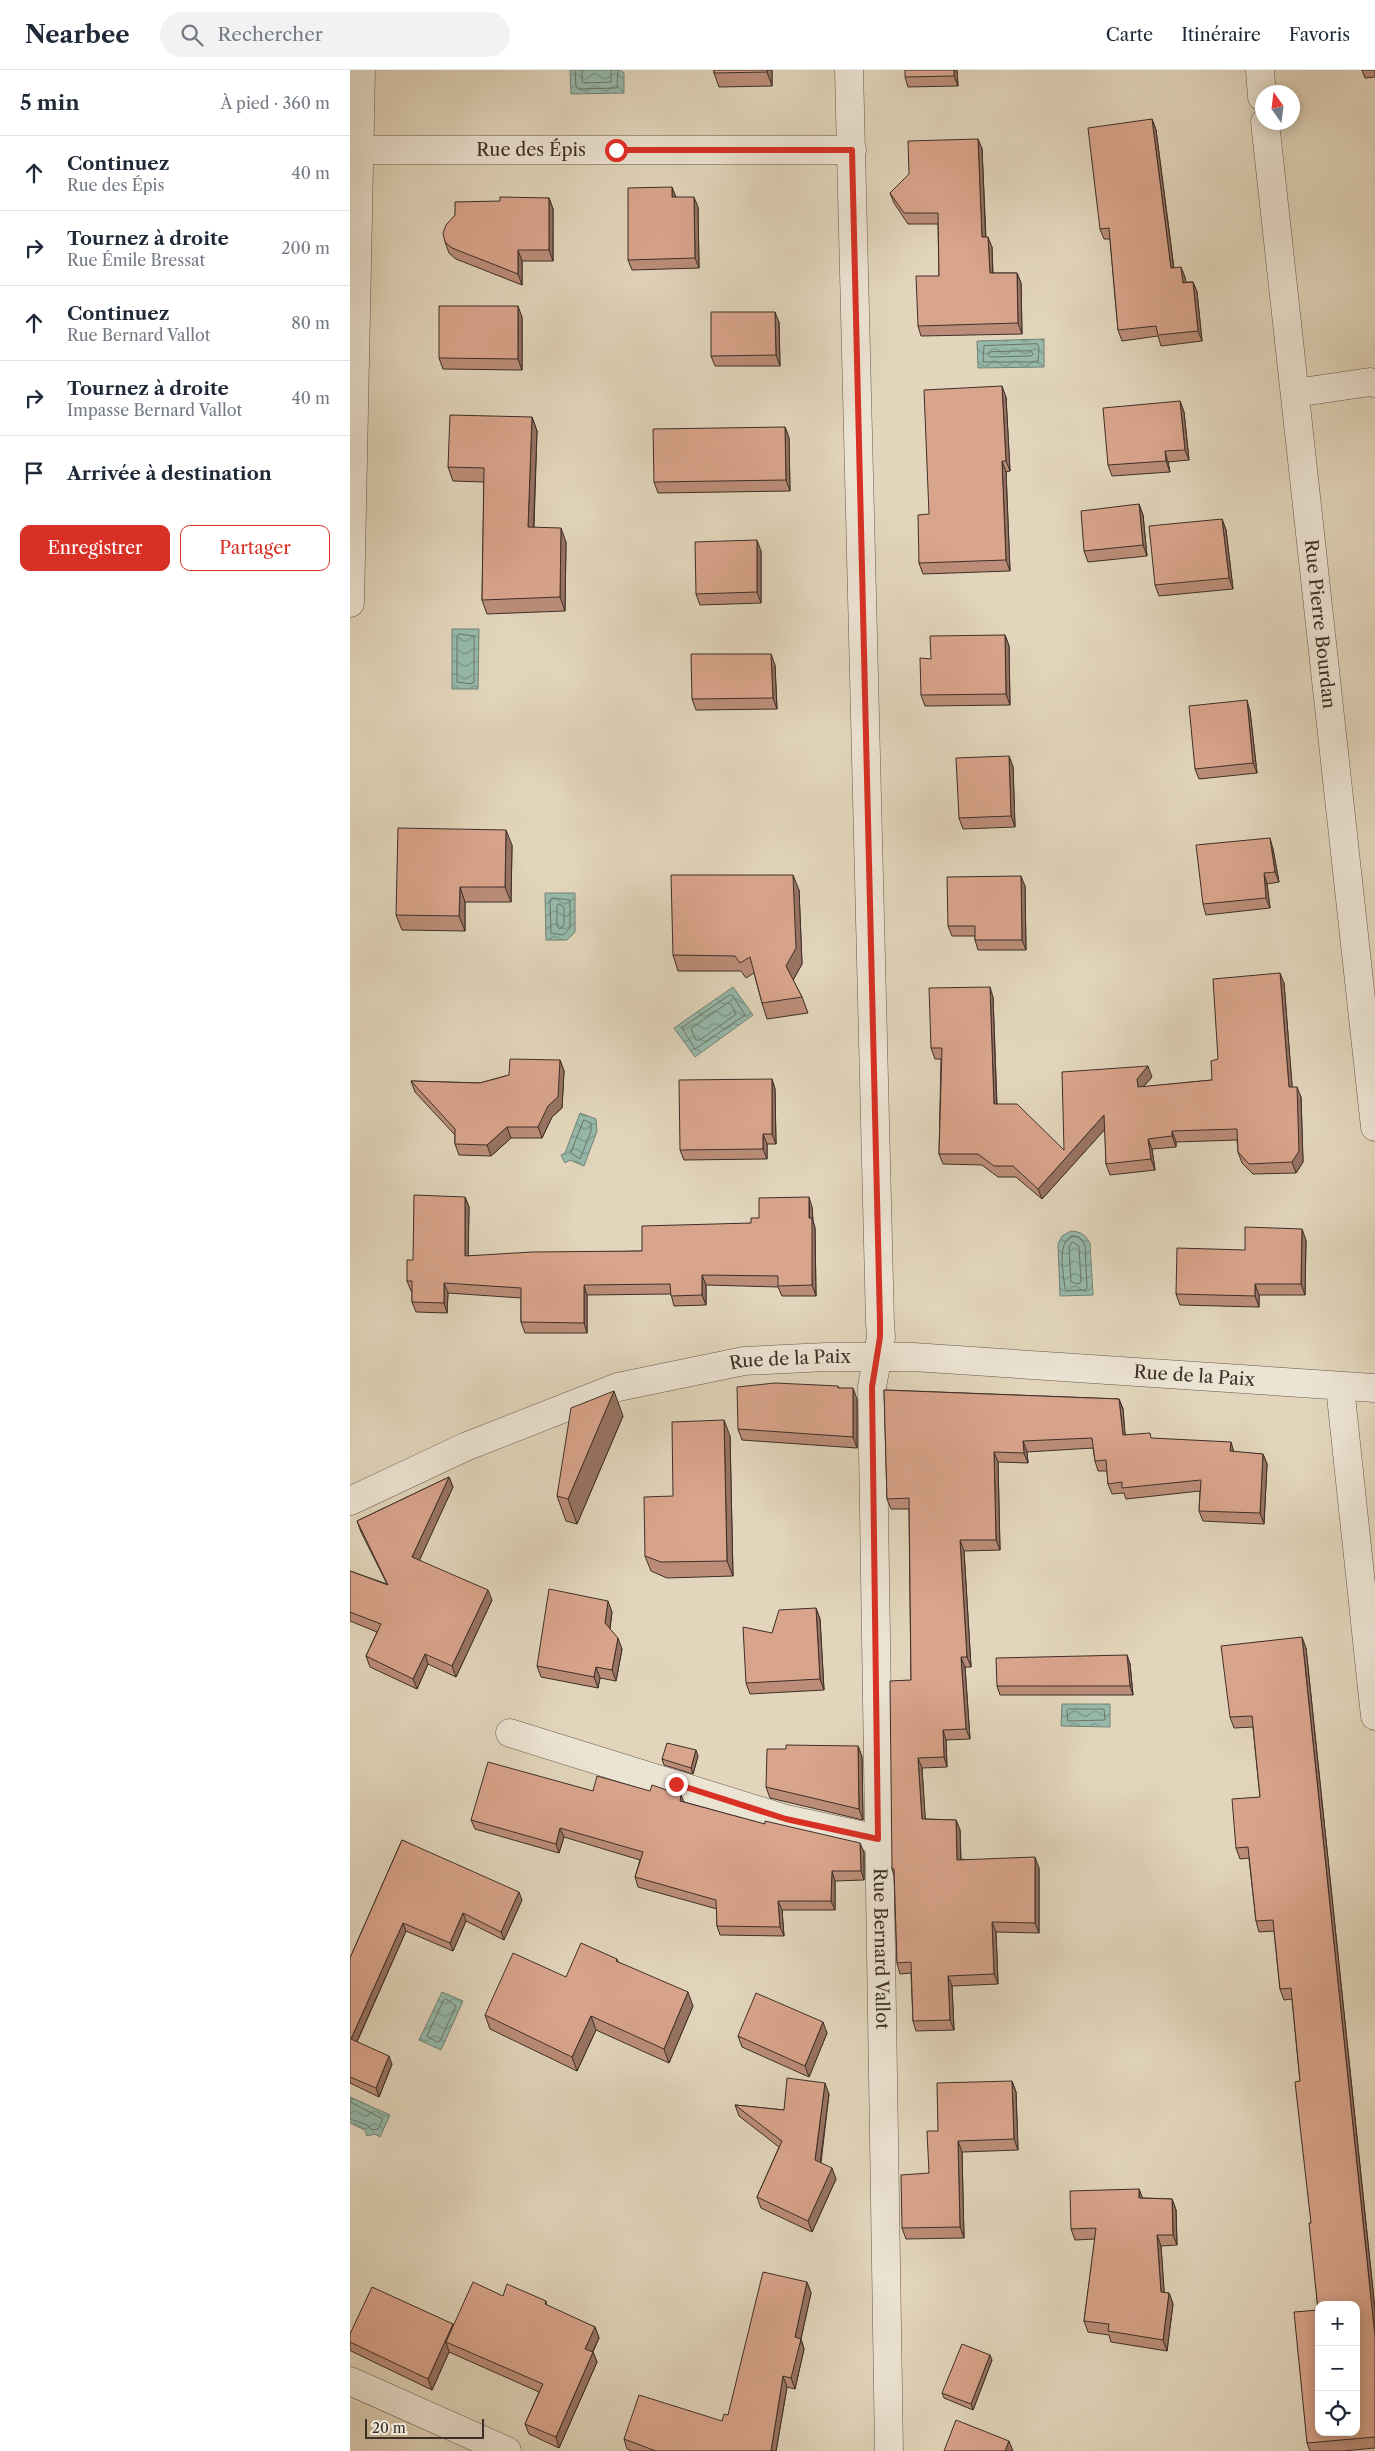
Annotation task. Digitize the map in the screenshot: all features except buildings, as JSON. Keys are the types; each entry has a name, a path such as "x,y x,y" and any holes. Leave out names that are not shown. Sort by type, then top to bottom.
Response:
{"street":[{"path":"350,603 361,70"},
{"name":"Rue Bernard Vallot","path":"849,70 880,1323 872,1387 878,1839 890,2451"},
{"path":"1260,70 1261,85"},
{"name":"Rue Pierre Bourdan","path":"1266,130 1375,1127"},
{"name":"Rue des Épis","path":"360,150 852,150"},
{"path":"1294,393 1370,382 1375,383"},
{"name":"Rue de la Paix","path":"350,1501 466,1447 618,1387 744,1361 826,1357 923,1357 1375,1388"},
{"path":"1340,1387 1375,1716"},
{"path":"510,1733 786,1819 878,1839"},
{"path":"350,2381 507,2451"}],"water":[{"path":"570,70 620,70 624,73 624,93 571,94"},
{"path":"1044,339 1044,367 978,368 977,341"},
{"path":"452,629 479,629 478,689 452,689"},
{"path":"545,893 575,893 575,932 567,940 546,940"},
{"path":"733,987 753,1015 695,1057 674,1028"},
{"path":"580,1113 596,1119 597,1131 584,1166 570,1160 565,1163 561,1155 565,1153"},
{"path":"1071,1231 1082,1234 1090,1243 1093,1295 1060,1296 1058,1244 1062,1236"},
{"path":"1062,1704 1110,1704 1110,1727 1061,1726"},
{"path":"442,1992 463,2001 441,2050 419,2040"},
{"path":"350,2097 390,2115 380,2137 375,2134 367,2136 365,2130 350,2123"}],"route":[{"path":"616,150 852,150 880,1323 880,1337 872,1387 878,1839 786,1819 676,1784"}]}
